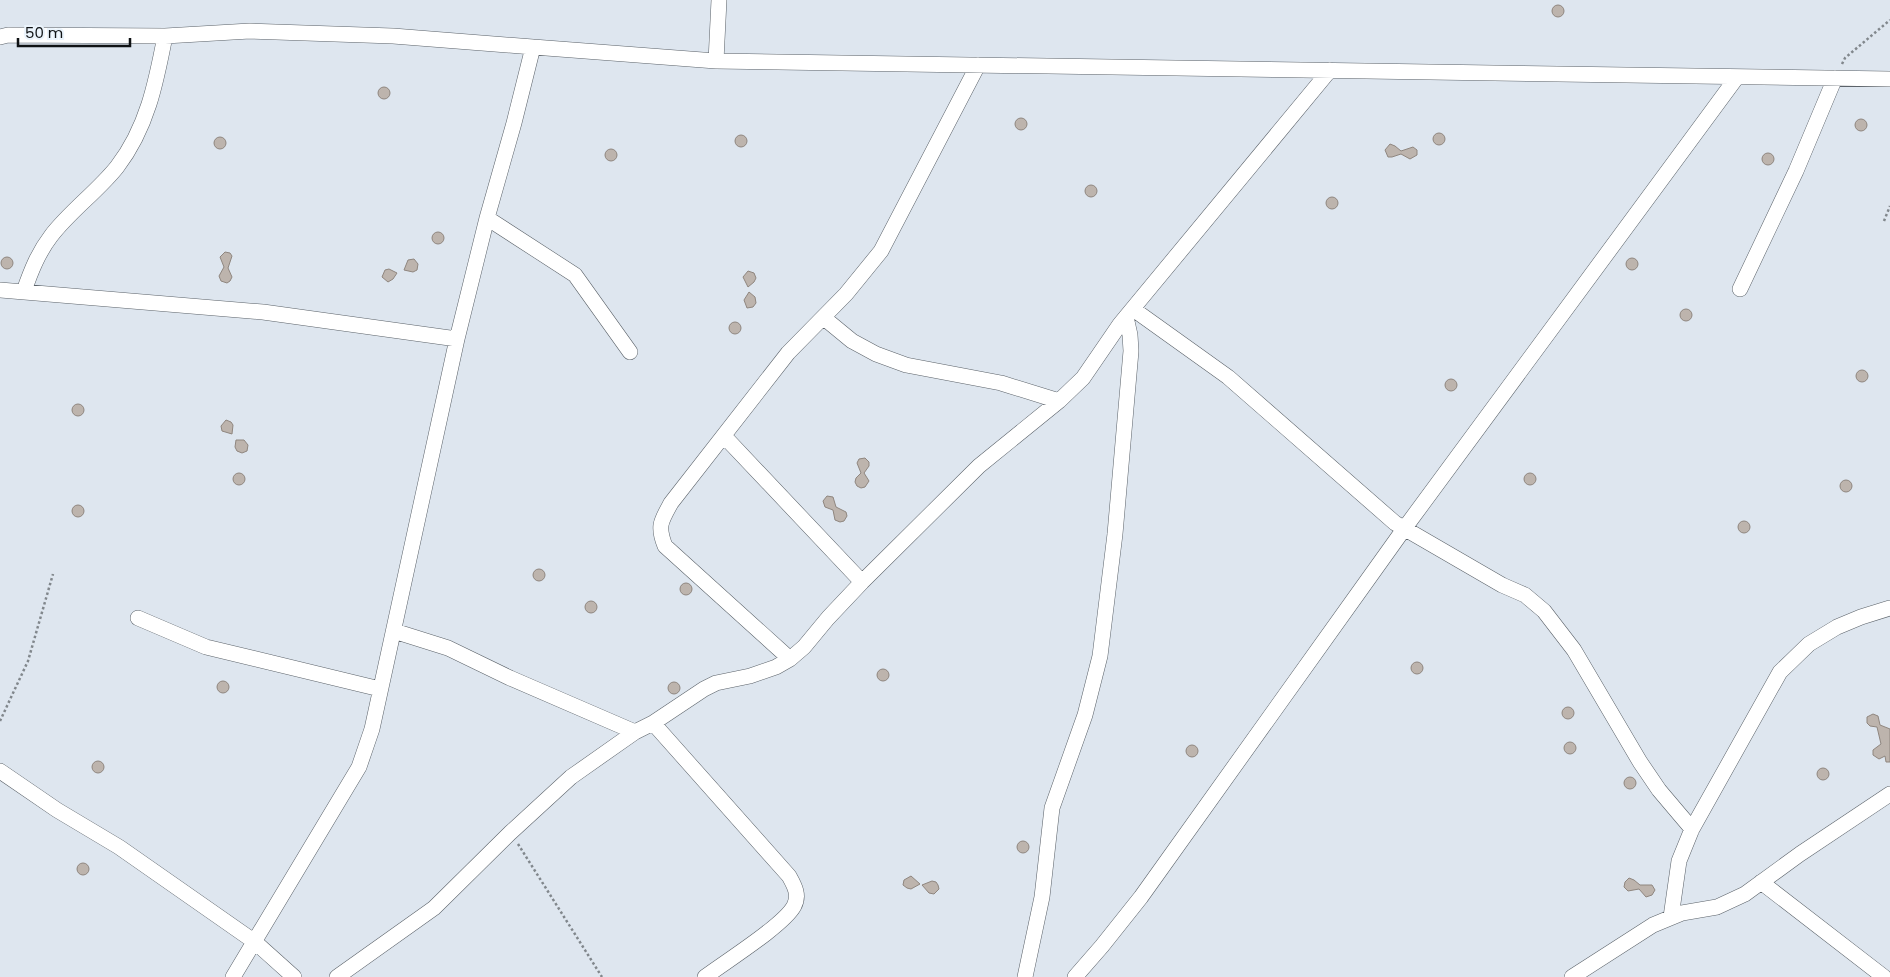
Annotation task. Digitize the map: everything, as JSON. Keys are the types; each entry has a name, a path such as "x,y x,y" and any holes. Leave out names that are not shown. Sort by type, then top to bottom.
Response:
{"street":[{"path":"716,61 719,0"},
{"path":"3,32 165,36 250,31 346,34 716,61 1890,79"},
{"path":"24,291 35,260 51,236 112,173 137,134 154,92 165,36"},
{"path":"233,977 359,767 372,729 457,339 532,48"},
{"path":"790,659 665,546 659,532 661,522 671,503 788,353 824,318 881,251 978,65"},
{"path":"337,977 434,908 510,833 571,778 635,732 653,723 704,689 716,683 750,676 767,670 790,659 804,647 862,582 979,466 1059,401 1083,378 1129,313 1330,70"},
{"path":"1075,977 1141,897 1404,529 1737,77"},
{"path":"1740,289 1796,171 1834,78"},
{"path":"487,218 576,275 630,352"},
{"path":"0,290 263,312 457,339"},
{"path":"1129,313 1228,378 1379,511 1404,529 1525,595 1544,611 1574,650 1644,770 1692,829"},
{"path":"1024,977 1042,897 1052,808 1085,715 1094,685 1103,639 1115,534 1131,350 1129,313"},
{"path":"824,318 852,341 876,354 906,365 1001,382 1059,401"},
{"path":"724,436 862,582"},
{"path":"1671,917 1678,861 1692,829 1780,672 1809,644 1837,627 1890,608"},
{"path":"138,618 206,647 380,688"},
{"path":"394,631 448,648 510,678 635,732"},
{"path":"653,723 789,876 797,896 794,906 779,923 705,977"},
{"path":"0,771 57,810 120,847 255,942 294,977"},
{"path":"1572,977 1653,925 1682,913 1729,903 1890,794"},
{"path":"1761,882 1884,977"}],"path":[{"path":"1834,78 1845,58 1890,20"},
{"path":"1884,221 1890,206"},
{"path":"0,721 28,661 53,574"},
{"path":"510,833 602,977"}],"building":[{"path":"1560,5 1563,6 1563,16 1556,17 1553,16 1552,9 1553,6"},
{"path":"386,87 389,88 389,98 382,99 379,98 378,91 379,88"},
{"path":"1023,118 1026,119 1026,129 1019,130 1016,129 1015,122 1016,119"},
{"path":"1863,119 1866,120 1866,130 1859,131 1856,130 1855,123 1856,120"},
{"path":"1441,133 1444,134 1444,144 1437,145 1434,144 1433,137 1434,134"},
{"path":"739,135 743,135 747,141 743,147 739,147 735,143 735,139"},
{"path":"222,137 225,138 225,148 218,149 215,148 214,141 215,138"},
{"path":"1390,144 1401,151 1413,147 1417,150 1417,155 1410,159 1401,154 1388,157 1385,150"},
{"path":"609,149 613,149 617,155 613,161 609,161 605,157 605,153"},
{"path":"1770,153 1773,154 1773,164 1766,165 1763,164 1762,157 1763,154"},
{"path":"1093,185 1096,186 1096,196 1089,197 1086,196 1085,189 1086,186"},
{"path":"1334,197 1337,198 1337,208 1330,209 1327,208 1326,201 1327,198"},
{"path":"440,232 443,233 443,243 436,244 433,243 432,236 433,233"},
{"path":"225,252 230,253 232,256 228,268 232,277 227,283 221,281 219,276 224,267 220,257"},
{"path":"9,257 12,258 12,268 5,269 2,268 1,261 2,258"},
{"path":"1634,258 1637,259 1637,269 1630,270 1627,269 1626,262 1627,259"},
{"path":"414,259 418,264 417,270 413,272 404,270 408,260"},
{"path":"389,269 397,273 388,282 382,277 385,270"},
{"path":"748,271 754,273 756,278 748,287 743,277"},
{"path":"749,292 755,297 756,303 753,307 747,308 744,300"},
{"path":"1688,309 1691,310 1691,320 1684,321 1681,320 1680,313 1681,310"},
{"path":"737,322 740,323 740,333 733,334 730,333 729,326 730,323"},
{"path":"1860,370 1864,370 1868,376 1864,382 1860,382 1856,378 1856,374"},
{"path":"1453,379 1456,380 1456,390 1449,391 1446,390 1445,383 1446,380"},
{"path":"80,404 83,405 83,415 76,416 73,415 72,408 73,405"},
{"path":"226,420 233,425 232,434 222,431 221,426"},
{"path":"236,440 244,440 248,445 247,451 242,453 237,451 235,447"},
{"path":"865,458 869,462 869,466 864,473 869,481 865,487 861,488 855,482 861,473 857,463 859,459"},
{"path":"237,473 241,473 245,479 241,485 237,485 233,481 233,477"},
{"path":"1532,473 1535,474 1535,484 1528,485 1525,484 1524,477 1525,474"},
{"path":"1848,480 1851,481 1851,491 1844,492 1841,491 1840,484 1841,481"},
{"path":"827,496 833,497 836,507 846,512 847,516 844,521 835,520 833,510 825,507 823,501"},
{"path":"76,505 80,505 84,511 80,517 76,517 72,513 72,509"},
{"path":"1746,521 1749,522 1749,532 1742,533 1739,532 1738,525 1739,522"},
{"path":"541,569 544,570 544,580 537,581 534,580 533,573 534,570"},
{"path":"684,583 688,583 692,589 688,595 684,595 680,591 680,587"},
{"path":"589,601 593,601 597,607 593,613 589,613 585,609 585,605"},
{"path":"1419,662 1422,663 1422,673 1415,674 1412,673 1411,666 1412,663"},
{"path":"881,669 885,669 889,675 885,681 881,681 877,677 877,673"},
{"path":"225,681 228,682 228,692 221,693 218,692 217,685 218,682"},
{"path":"676,682 679,683 679,693 672,694 669,693 668,686 669,683"},
{"path":"1570,707 1573,708 1573,718 1566,719 1563,718 1562,711 1563,708"},
{"path":"1873,714 1878,716 1880,725 1890,729 1890,762 1886,762 1885,756 1879,759 1873,755 1873,750 1881,744 1877,727 1870,726 1867,723 1867,717"},
{"path":"1572,742 1575,743 1575,753 1568,754 1565,753 1564,746 1565,743"},
{"path":"1190,745 1194,745 1198,751 1194,757 1190,757 1186,753 1186,749"},
{"path":"100,761 103,762 103,772 96,773 93,772 92,765 93,762"},
{"path":"1825,768 1828,769 1828,779 1821,780 1818,779 1817,772 1818,769"},
{"path":"1632,777 1635,778 1635,788 1628,789 1625,788 1624,781 1625,778"},
{"path":"1025,841 1028,842 1028,852 1021,853 1018,852 1017,845 1018,842"},
{"path":"81,863 85,863 89,869 85,875 81,875 77,871 77,867"},
{"path":"911,876 920,884 911,889 903,885 904,880"},
{"path":"1629,878 1640,885 1652,885 1655,890 1652,895 1646,897 1639,889 1628,891 1624,887 1625,882"},
{"path":"932,881 936,882 939,889 934,894 929,893 922,885"}]}
